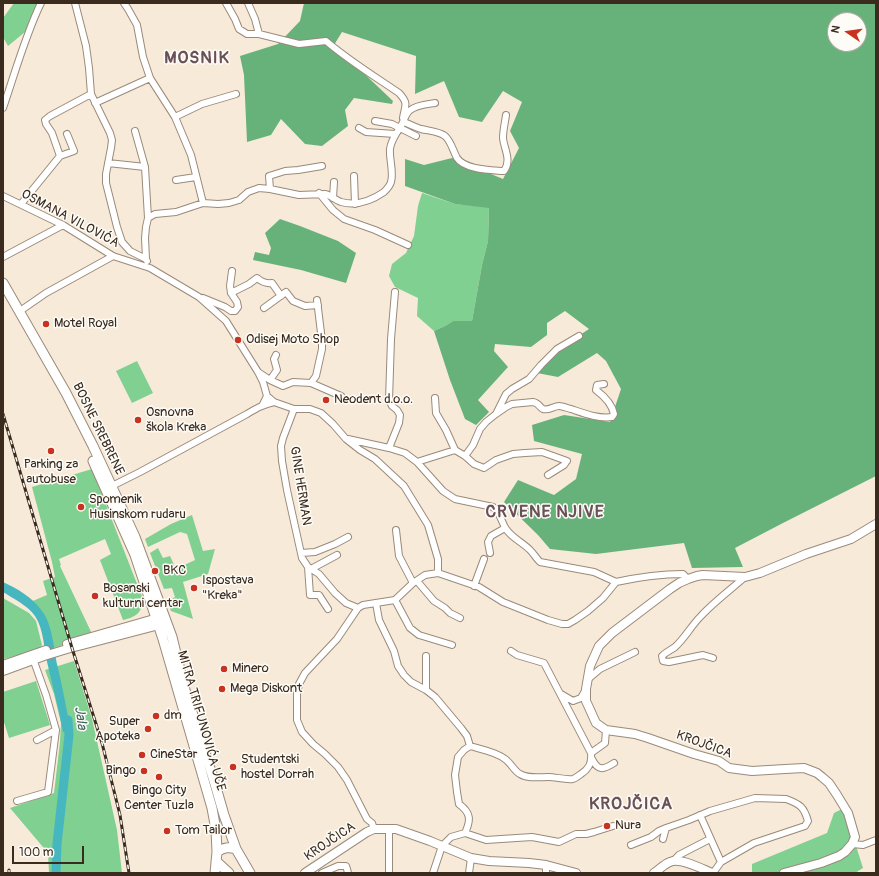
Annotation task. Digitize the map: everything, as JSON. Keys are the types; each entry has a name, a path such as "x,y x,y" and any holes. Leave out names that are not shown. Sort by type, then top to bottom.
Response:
{"main road":[{"name":"BOSNE SREBRENE","path":"3,283 66,393 112,486 135,538 161,621"},
{"name":"BOSNE SREBRENE","path":"3,293 63,397 135,555 161,621"},
{"path":"606,730 596,723 586,701 586,689 590,666 599,646 612,633 679,583 688,579 697,576 745,577 760,573 806,554 852,539 876,524"},
{"path":"3,665 161,621"},
{"name":"MITRA TRIFUNOVIĆA UČE","path":"161,621 171,635 186,690 224,815 236,849 250,873"},
{"name":"MITRA TRIFUNOVIĆA UČE","path":"161,621 211,802 216,830 215,873"},
{"path":"3,671 32,657"},
{"name":"KROJČICA","path":"606,730 635,734 719,761 729,768 752,771 804,768 817,773 829,784 848,813 855,837 852,844"},
{"name":"KROJČICA","path":"305,873 368,832 389,829 396,829 430,841 471,858 489,861 523,862 546,869 576,873"},
{"path":"784,873 821,863 839,856 852,844"},
{"path":"229,873 216,856 223,848 226,847 236,849"},
{"path":"656,873 664,865 673,861 682,861 713,873"}],"street":[{"path":"3,108 25,41 41,3"},
{"path":"75,3 86,46 91,94 112,140 106,174 106,183 117,227 122,242 130,251 146,259"},
{"path":"124,3 137,26 143,57 150,78 176,116 191,155 203,203"},
{"path":"226,3 239,29 247,34 259,34 299,44 326,41 360,68 399,93 406,103 403,118 404,122"},
{"path":"248,3 255,19 259,34"},
{"path":"95,103 150,78"},
{"path":"60,156 52,133 45,120 91,94"},
{"path":"176,116 202,104 236,94"},
{"path":"148,218 155,214 176,212 203,203 229,203 239,200 248,192 259,188 270,188 299,195 319,193 328,195 340,202 354,204 365,202 377,196 390,186 390,148 396,134 410,111 421,105 435,103"},
{"path":"404,122 420,129 438,132 445,136 458,159 470,167 504,171 508,164 503,136 506,116"},
{"path":"375,121 392,124 416,136"},
{"path":"359,128 366,132 396,134"},
{"path":"135,131 145,167 148,218 145,238 146,259 150,268"},
{"path":"21,204 60,156 74,151 67,134"},
{"path":"108,163 145,167"},
{"path":"270,188 269,176 285,171 322,166"},
{"path":"176,180 196,176"},
{"path":"354,176 354,204"},
{"path":"333,198 334,182"},
{"path":"319,193 333,210 344,219 375,230 408,245"},
{"name":"OSMANA VILOVIĆA","path":"3,196 63,225 113,256 150,268 199,297"},
{"path":"3,257 63,225"},
{"path":"20,311 46,293 113,256"},
{"path":"199,297 225,307 231,311 235,311 238,308 237,302 231,293 230,286 232,271"},
{"path":"231,293 249,284 256,278 267,284 272,283 281,296"},
{"path":"264,308 286,292 293,301 305,306 318,302 322,348 316,376 311,383"},
{"path":"389,448 399,423 400,415 389,400 391,339 395,292"},
{"path":"199,297 226,321 258,372 267,396 274,402 294,409 310,410 321,413 346,439 375,460 404,486 428,525 438,559 438,573"},
{"path":"496,414 506,394 529,379 557,349 579,336"},
{"path":"270,380 277,370 274,359 276,355"},
{"path":"258,372 283,386 293,382 311,383 341,396"},
{"path":"465,456 473,445 480,429 486,422 512,404 535,402 545,409 559,406 597,416 608,418 612,417 614,414 613,410 606,398 596,390 597,386 604,384"},
{"path":"263,404 267,396"},
{"path":"435,398 436,413 456,450 474,464 484,468 496,460 513,454 542,452 567,461 564,465 548,475"},
{"path":"112,486 263,404 274,402"},
{"name":"GINE HERMAN","path":"294,409 281,446 287,490 302,558 309,568 319,574 335,593 346,603 358,608"},
{"path":"346,439 405,453 417,462 443,491 455,499 493,507 501,516 505,528 510,535 530,550 540,562 594,572 616,582"},
{"path":"417,462 456,450"},
{"path":"490,553 488,542 491,536 505,528"},
{"path":"396,530 399,556 415,582 434,601 450,613 460,618"},
{"path":"301,553 315,552 348,537"},
{"path":"309,568 337,555"},
{"path":"474,586 484,558"},
{"name":"GINE HERMAN","path":"309,568 310,595 319,596 328,609"},
{"path":"374,830 372,823 367,819 347,780 334,763 302,732 297,720 297,694 299,684 305,673 337,639 358,608 363,605 395,600 425,575 438,573 479,587 503,602 548,620 568,624 594,606 603,598 616,582 632,578 663,574 683,574 688,579"},
{"path":"713,658 703,655 669,662 663,660 662,656 686,635 701,615 745,577"},
{"path":"395,600 410,628 419,635 452,645"},
{"path":"376,603 379,620 394,651 398,666 411,682 426,690 435,698 467,736 470,746"},
{"path":"511,651 517,655 544,663 596,766 600,768 607,768 614,763"},
{"path":"588,680 600,669 635,652"},
{"path":"426,656 426,690"},
{"path":"17,802 48,792 56,730 46,695 32,657"},
{"path":"560,694 573,701 580,698 586,689"},
{"path":"37,740 56,730"},
{"path":"470,746 505,758 521,774 528,777 575,779 586,771 590,765 592,756 605,743 606,730"},
{"path":"465,833 469,816 465,809 459,804 455,775 458,757 470,746"},
{"path":"631,846 666,828 710,811 755,798 786,799 804,810 808,821 805,826 754,843 721,862 713,873"},
{"path":"700,815 721,862"},
{"path":"433,873 442,846 451,836 465,833 486,840 532,837 559,842 576,834 586,834 613,826"},
{"path":"663,839 666,828"},
{"path":"389,829 389,873"},
{"path":"673,861 679,855 710,838"},
{"path":"852,844 863,845 876,840"},
{"path":"469,873 471,858"},
{"path":"322,873 338,866 346,866 348,873"}],"green space":[{"path":"14,3 38,3 25,32 8,46 3,39 3,18"},
{"path":"304,3 876,3 876,476 735,548 743,567 692,568 684,543 596,554 550,549 538,535 504,502 518,480 554,495 576,479 582,454 534,441 532,425 564,415 610,422 621,389 606,361 597,353 558,377 537,373 560,348 589,329 565,311 547,323 547,335 531,347 495,344 494,351 508,367 478,400 489,412 476,425 465,419 434,331 453,321 472,321 488,241 489,208 455,204 405,186 405,159 424,165 452,158 503,179 519,148 510,131 522,102 503,91 482,122 459,117 444,81 415,94 416,56 342,32 334,45 393,101 392,104 354,98 345,110 348,126 322,146 305,144 281,119 271,135 247,142 244,75 240,56 278,44 300,21"},
{"path":"422,193 455,204 489,207 488,241 472,321 453,321 434,331 417,316 418,298 395,287 389,276 392,264 406,253 414,236 418,206"},
{"path":"280,219 338,241 356,253 346,283 301,270 253,260 255,252 269,255 271,248 265,233"},
{"path":"137,361 153,393 132,403 116,371"},
{"path":"92,469 143,599 142,604 138,614 123,620 100,560 111,554 105,539 59,559 60,566 93,636 50,649 44,624 28,603 47,595 43,581 55,577 32,487"},
{"path":"192,515 203,551 215,549 208,574 183,582 193,619 171,611 167,602 175,597 172,588 164,589 150,553 158,548 163,558 170,556 176,569 195,560 187,534 180,532 148,547 145,539 171,524"},
{"path":"3,598 29,613 36,621 42,645 39,649 4,659"},
{"path":"74,661 92,719 117,830 122,873 49,873 48,853 10,808 54,793 61,723 54,694 45,670"},
{"path":"36,681 50,725 9,738 3,719 3,692"},
{"path":"844,808 863,868 855,873 752,873 752,864 827,833 834,813"}],"water":[{"path":"3,582 29,598 38,606 45,616 52,636 70,731 63,732 38,621 35,616 20,602 3,592"}],"waterway":[{"name":"Jala","path":"56,873 57,844 69,735 68,720"}],"railway":[{"path":"3,414 72,648 102,743 120,815 129,873"}],"place":[{"name":"Motel Royal","path":"46,324"},
{"name":"Odisej Moto Shop","path":"238,340"},
{"name":"Neodent d.o.o.","path":"326,400"},
{"name":"Osnovna škola Kreka","path":"138,420"},
{"name":"Parking za autobuse","path":"51,451"},
{"name":"Spomenik Husinskom rudaru","path":"81,507"},
{"name":"BKC","path":"155,571"},
{"name":"Ispostava \"Kreka\"","path":"194,588"},
{"name":"Bosanski kulturni centar","path":"95,596"},
{"name":"Minero","path":"224,669"},
{"name":"Mega Diskont","path":"222,689"},
{"name":"dm","path":"156,716"},
{"name":"Super Apoteka","path":"148,729"},
{"name":"CineStar","path":"142,755"},
{"name":"Studentski hostel Dorrah","path":"233,767"},
{"name":"Bingo","path":"144,771"},
{"name":"Bingo City Center Tuzla","path":"159,777"},
{"name":"Nura","path":"607,826"},
{"name":"Tom Tailor","path":"167,831"}],"district":[{"name":"MOSNIK","path":"197,59"},
{"name":"CRVENE NJIVE","path":"545,513"},
{"name":"KROJČICA","path":"631,805"}]}
